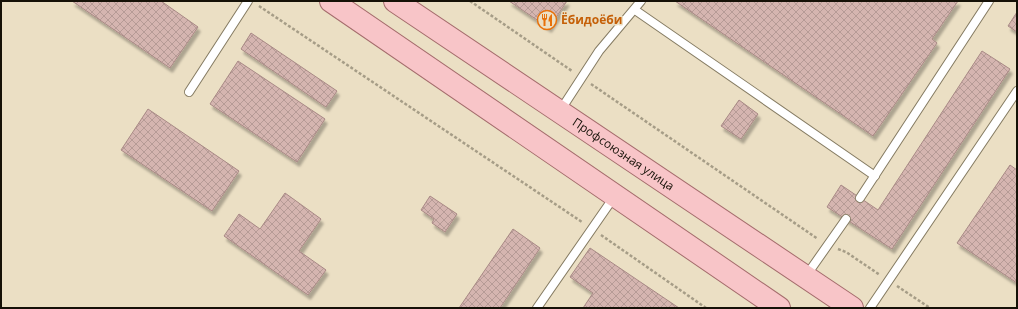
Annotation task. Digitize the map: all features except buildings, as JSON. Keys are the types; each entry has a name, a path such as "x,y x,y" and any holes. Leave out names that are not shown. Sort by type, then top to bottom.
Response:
{"main road":[{"path":"331,1 614,197 779,308"},
{"name":"Профсоюзная улица","path":"395,1 852,308"}],"lane":[{"path":"190,92 248,1"},
{"path":"559,112 599,51 641,1"},
{"path":"860,198 989,1"},
{"path":"635,10 875,176"},
{"path":"870,308 1017,90"},
{"path":"537,308 614,197"},
{"path":"805,277 846,219"}],"path":[{"path":"470,1 828,245 846,252 930,308"},
{"path":"258,5 592,228 706,308"}],"place":[{"name":"Ёбидоёби","path":"547,20"}]}
